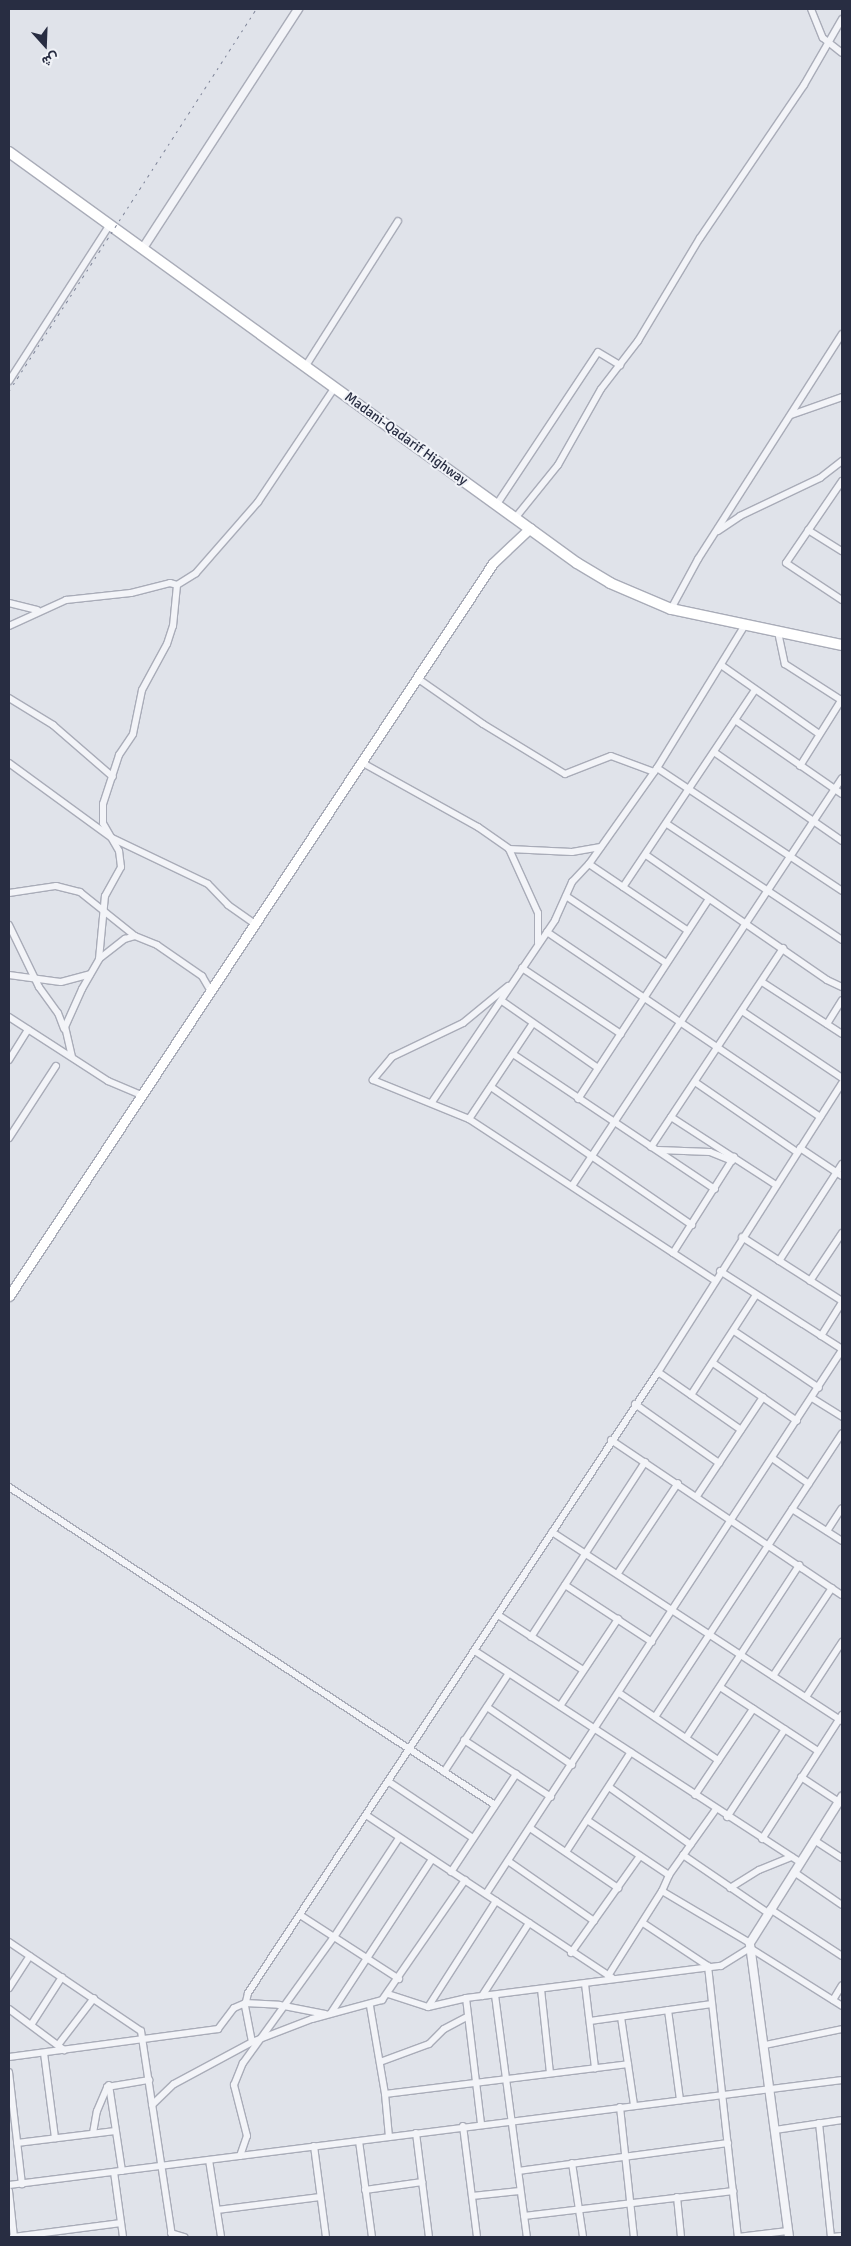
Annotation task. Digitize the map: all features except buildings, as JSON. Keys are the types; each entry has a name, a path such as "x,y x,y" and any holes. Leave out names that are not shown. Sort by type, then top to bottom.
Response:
{"highway":[{"name":"Madani-Qadarif Highway","path":"9,152 305,367 610,583 671,609 842,645"}],"main road":[{"path":"9,1296 493,563 530,528"}],"street":[{"path":"143,248 298,9"},
{"path":"811,9 817,30 828,43 842,53"},
{"path":"516,517 558,465 601,389 620,365 655,313 700,238 804,85 842,19"},
{"path":"305,367 398,221"},
{"path":"9,381 110,226"},
{"path":"671,609 715,533 842,334"},
{"path":"497,504 598,352 620,365"},
{"path":"9,626 37,610 66,600 177,585 196,573 243,521 335,388"},
{"path":"791,415 842,397"},
{"path":"715,533 740,516 820,478 842,461"},
{"path":"842,481 786,564 842,600"},
{"path":"808,530 842,549"},
{"path":"99,959 103,908 107,890 121,867 119,851 103,823 102,811 119,755 133,734 142,690 170,635 177,585"},
{"path":"9,603 37,610"},
{"path":"432,1102 547,932 572,882 589,864 655,770 745,625"},
{"path":"778,632 785,664 842,700 800,766"},
{"path":"721,665 819,734"},
{"path":"417,678 483,724 565,774 611,756 655,770 689,790 842,891"},
{"path":"624,886 755,690"},
{"path":"9,698 54,725 113,777"},
{"path":"735,720 842,794"},
{"path":"714,752 842,842"},
{"path":"361,762 478,826 509,849 538,913 538,944"},
{"path":"9,763 112,838 208,884 234,910 255,924"},
{"path":"572,1186 842,778"},
{"path":"667,824 842,940"},
{"path":"509,849 572,852 601,847"},
{"path":"646,855 708,900 784,948 827,980 842,987"},
{"path":"589,864 687,930"},
{"path":"9,893 39,887 67,887 103,908 135,936 157,945 178,962 197,972 210,990"},
{"path":"566,896 666,963"},
{"path":"578,1099 708,900"},
{"path":"9,925 36,980 58,1013 72,1057"},
{"path":"547,932 679,1024 820,1117"},
{"path":"65,1031 69,1016 99,959 125,938 135,936"},
{"path":"652,1148 784,948"},
{"path":"522,968 621,1034"},
{"path":"9,975 36,980 70,981 91,973"},
{"path":"513,982 463,1023 392,1057 373,1080 432,1102 469,1119 714,1280"},
{"path":"762,982 842,1034"},
{"path":"827,1024 842,1000"},
{"path":"502,1001 598,1068"},
{"path":"742,1011 842,1078"},
{"path":"9,1017 108,1081 141,1095"},
{"path":"469,1119 533,1023"},
{"path":"9,1060 28,1030"},
{"path":"513,1054 715,1189"},
{"path":"9,1138 56,1066"},
{"path":"695,1082 839,1174"},
{"path":"252,2042 245,2003 248,1993 410,1750 611,1440 658,1372 742,1236 842,1083"},
{"path":"491,1087 692,1225"},
{"path":"671,1117 733,1159 776,1184"},
{"path":"652,1148 678,1153 710,1152 733,1159"},
{"path":"674,1253 733,1159"},
{"path":"779,1261 839,1174 842,1164"},
{"path":"810,1281 842,1233"},
{"path":"742,1236 842,1302 821,1336"},
{"path":"486,1894 819,1388 842,1349 720,1271"},
{"path":"691,1395 756,1295"},
{"path":"734,1330 819,1388"},
{"path":"713,1363 797,1421"},
{"path":"658,1372 741,1430"},
{"path":"697,1496 763,1397"},
{"path":"812,1398 842,1417"},
{"path":"635,1404 719,1463"},
{"path":"655,1717 842,1433"},
{"path":"611,1440 678,1483 842,1595"},
{"path":"772,1458 809,1484"},
{"path":"532,1637 645,1462"},
{"path":"618,1573 678,1483"},
{"path":"9,1487 495,1805"},
{"path":"827,1531 842,1508"},
{"path":"792,1509 842,1541"},
{"path":"552,1532 841,1718 762,1839"},
{"path":"686,1738 799,1566"},
{"path":"565,1585 652,1642"},
{"path":"773,1676 832,1588"},
{"path":"498,1615 583,1670"},
{"path":"560,1706 618,1619"},
{"path":"806,1697 842,1642"},
{"path":"475,1650 727,1817 800,1862"},
{"path":"444,1772 509,1673"},
{"path":"720,1687 818,1751"},
{"path":"619,1693 718,1760"},
{"path":"487,1707 572,1765"},
{"path":"695,1795 753,1708"},
{"path":"727,1817 785,1729"},
{"path":"464,1740 550,1797"},
{"path":"566,1852 631,1752"},
{"path":"451,1872 516,1774"},
{"path":"388,1994 428,2007 466,1998 585,1984 610,1977 726,1965 750,1946 769,1911 841,1800 801,1778"},
{"path":"388,1782 473,1838"},
{"path":"609,1787 691,1845"},
{"path":"610,1977 662,1891 669,1875 716,1809"},
{"path":"366,1815 571,1953 610,1977"},
{"path":"587,1820 669,1875"},
{"path":"530,1828 618,1888"},
{"path":"240,2156 247,2136 234,2083 251,2049 264,2037 286,2006 399,1838"},
{"path":"814,1840 842,1858"},
{"path":"571,1953 640,1856"},
{"path":"683,1856 730,1888 842,1956"},
{"path":"730,1888 759,1870 792,1857"},
{"path":"328,2014 432,1859"},
{"path":"508,1861 594,1921"},
{"path":"794,1872 842,1905"},
{"path":"152,2105 174,2084 252,2042 328,2014 370,2006 388,1994 465,1880"},
{"path":"662,1891 842,2006"},
{"path":"428,2007 496,1901"},
{"path":"300,1914 399,1979"},
{"path":"482,1996 529,1923"},
{"path":"643,1923 708,1966"},
{"path":"9,1942 138,2028 143,2039 171,2235 184,2237"},
{"path":"708,1966 738,2237 789,2234 765,2045 750,1946"},
{"path":"9,1988 30,1956"},
{"path":"31,2024 62,1977"},
{"path":"585,1984 596,2068"},
{"path":"833,2000 842,1985"},
{"path":"541,1990 550,2073"},
{"path":"495,1995 527,2237"},
{"path":"58,2046 94,1998"},
{"path":"466,1998 481,2124"},
{"path":"9,2057 218,2029 234,2008 245,2003 286,2006 328,2014"},
{"path":"590,2021 712,2004"},
{"path":"370,2006 385,2094 389,2137"},
{"path":"9,2009 64,2050"},
{"path":"668,2010 680,2100"},
{"path":"380,2062 425,2046 444,2029 468,2016"},
{"path":"621,2017 634,2106"},
{"path":"765,2045 842,2029"},
{"path":"44,2053 55,2138"},
{"path":"385,2094 475,2081 628,2064"},
{"path":"9,2072 10,2097 22,2184"},
{"path":"109,2085 149,2080"},
{"path":"9,2185 463,2126 842,2080"},
{"path":"109,2085 122,2171"},
{"path":"92,2133 98,2105 109,2085"},
{"path":"620,2107 634,2237"},
{"path":"775,2130 842,2120"},
{"path":"819,2123 832,2237 842,2236"},
{"path":"463,2126 477,2237"},
{"path":"17,2143 115,2131"},
{"path":"416,2133 429,2237"},
{"path":"359,2141 372,2237 368,2237"},
{"path":"518,2171 625,2155 728,2143"},
{"path":"314,2146 326,2237"},
{"path":"209,2160 221,2237"},
{"path":"572,2163 584,2237"},
{"path":"114,2172 124,2237"},
{"path":"365,2190 422,2182"},
{"path":"472,2196 520,2190"},
{"path":"9,2191 14,2237 121,2223"},
{"path":"524,2216 734,2191"},
{"path":"217,2210 320,2197"},
{"path":"677,2197 681,2237"}],"railway":[{"path":"9,391 256,9"}]}
